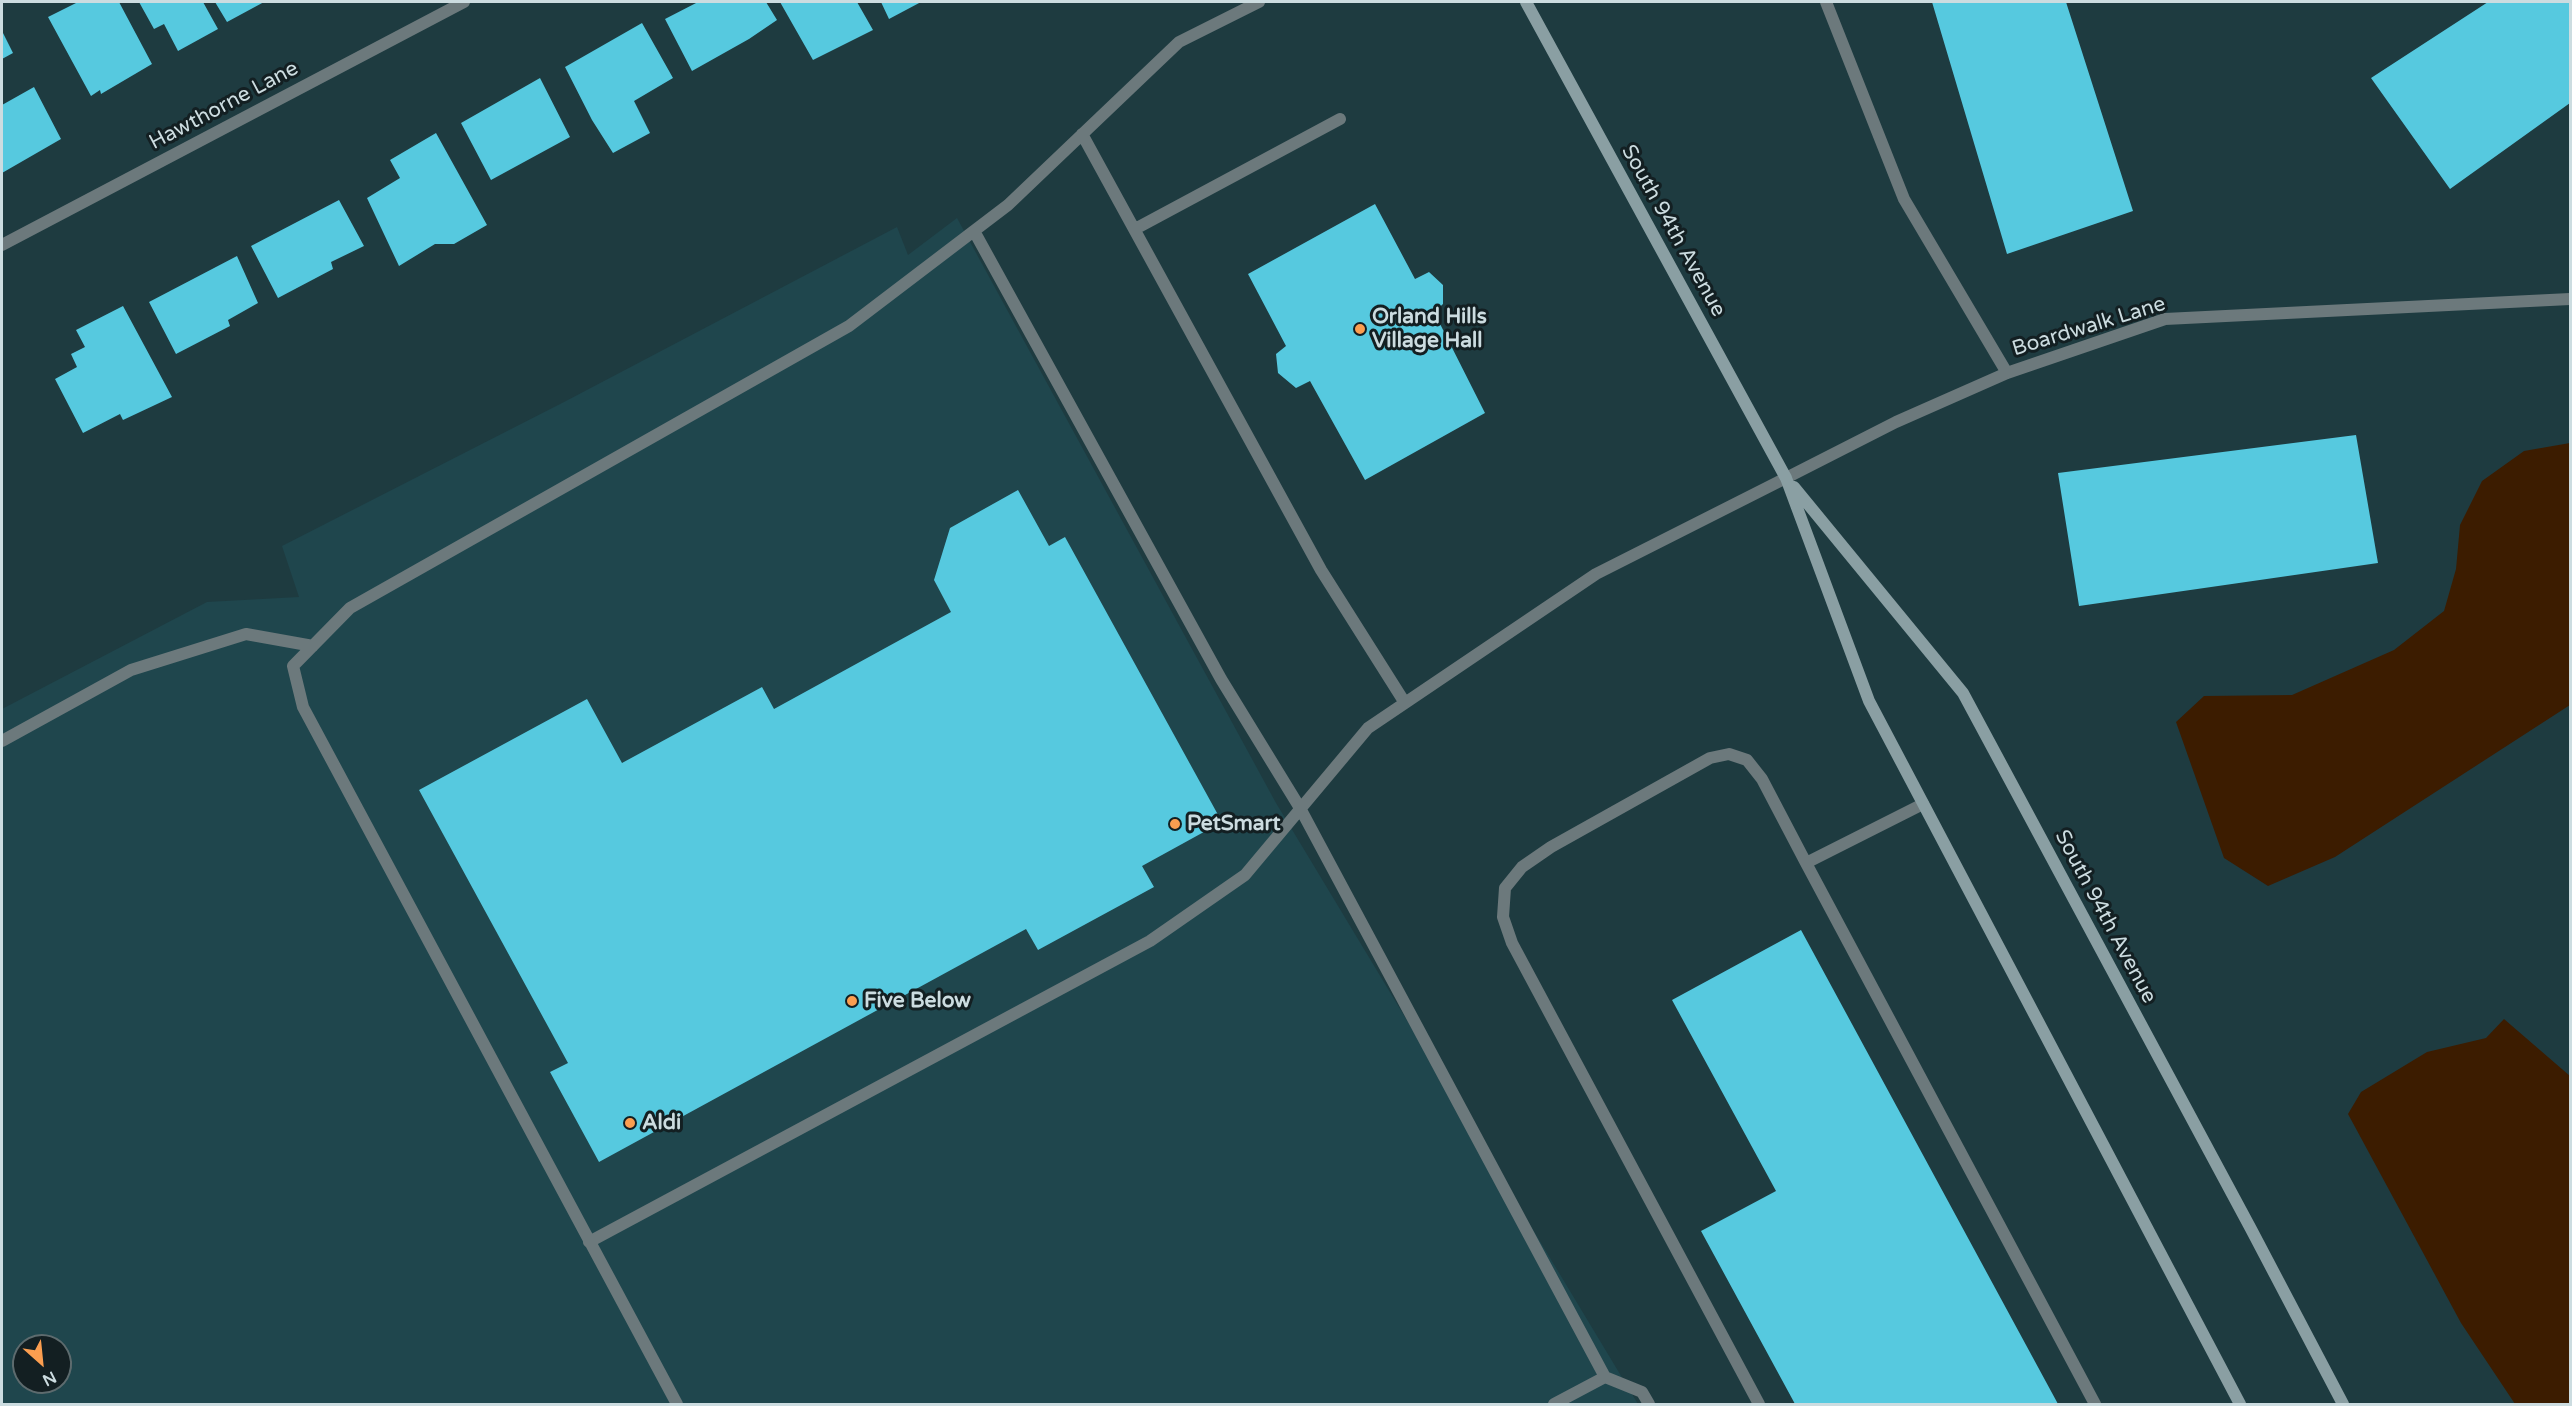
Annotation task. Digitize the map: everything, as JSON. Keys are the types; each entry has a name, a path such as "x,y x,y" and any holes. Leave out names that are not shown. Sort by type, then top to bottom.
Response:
{"street":[{"name":"Hawthorne Lane","path":"2,245 464,2"},
{"path":"677,1404 303,707 293,666 350,608 849,326 1008,205 1179,42 1259,2"},
{"name":"South 94th Avenue","path":"1526,2 1786,478 1869,700 2240,1404"},
{"path":"1826,2 1904,199 2007,373"},
{"path":"1135,230 1340,119"},
{"path":"1083,134 1321,570 1405,703"},
{"path":"974,231 1221,679 1300,808 1605,1377 1642,1392 1649,1404"},
{"name":"Boardwalk Lane","path":"589,1242 1150,941 1245,875 1368,728 1596,574 1896,422 2007,373 2165,319 2571,299"},
{"name":"South 94th Avenue","path":"1786,478 1963,693 2343,1404"},
{"path":"2,741 131,670 246,634 313,646"},
{"path":"1759,1404 1512,943 1503,917 1505,888 1522,867 1551,847 1710,758 1729,754 1747,760 1762,779 2095,1404"},
{"path":"1806,863 1923,804"},
{"path":"1554,1404 1605,1377"}],"shaded area":[{"path":"957,218 1276,803 1638,1404 2,1404 2,709 207,602 299,597 282,546 566,401 897,227 908,255"},
{"path":"2570,443 2570,705 2335,857 2268,886 2224,858 2176,722 2204,696 2292,695 2394,650 2444,611 2456,569 2460,525 2482,481 2524,451"},
{"path":"2504,1019 2570,1076 2570,1404 2515,1404 2461,1323 2348,1114 2361,1092 2427,1052 2486,1038"}],"building":[{"path":"78,2 119,2 152,64 101,94 100,90 91,96 48,17"},
{"path":"139,2 203,2 218,29 178,51 164,24 154,29"},
{"path":"215,2 264,2 227,22"},
{"path":"698,2 766,2 777,20 749,39 692,71 665,19"},
{"path":"780,2 857,2 873,30 813,60"},
{"path":"881,2 921,2 889,19"},
{"path":"1932,2 2066,2 2133,211 2007,254"},
{"path":"2488,2 2570,2 2570,103 2450,189 2371,78"},
{"path":"642,23 673,78 634,101 650,133 613,153 592,120 565,67"},
{"path":"2,31 13,53 2,59"},
{"path":"540,78 570,137 491,180 461,123"},
{"path":"34,87 61,139 2,173 2,105"},
{"path":"436,133 487,225 454,244 435,244 399,266 367,198 400,178 390,160"},
{"path":"339,200 364,246 331,262 333,269 278,298 251,246"},
{"name":"Orland Hills Village Hall","path":"1375,204 1415,279 1429,272 1443,285 1443,304 1434,312 1485,413 1365,480 1310,381 1296,388 1278,373 1276,354 1286,346 1248,274"},
{"path":"237,256 258,303 228,320 230,326 176,354 149,302"},
{"path":"123,306 172,397 123,420 120,414 83,433 55,379 77,367 71,354 85,347 76,330"},
{"path":"2356,435 2378,563 2079,606 2058,473"},
{"path":"1018,490 1049,546 1065,537 1222,822 1142,866 1154,887 1038,950 1026,929 599,1162 550,1072 568,1063 419,790 587,699 622,763 762,687 774,709 951,612 934,580 950,528"},
{"path":"1801,930 2058,1404 1795,1404 1701,1231 1776,1191 1672,1000"}],"place":[{"name":"Orland Hills Village Hall","path":"1360,329"},
{"name":"PetSmart","path":"1175,824"},
{"name":"Five Below","path":"852,1001"},
{"name":"Aldi","path":"630,1123"}]}
